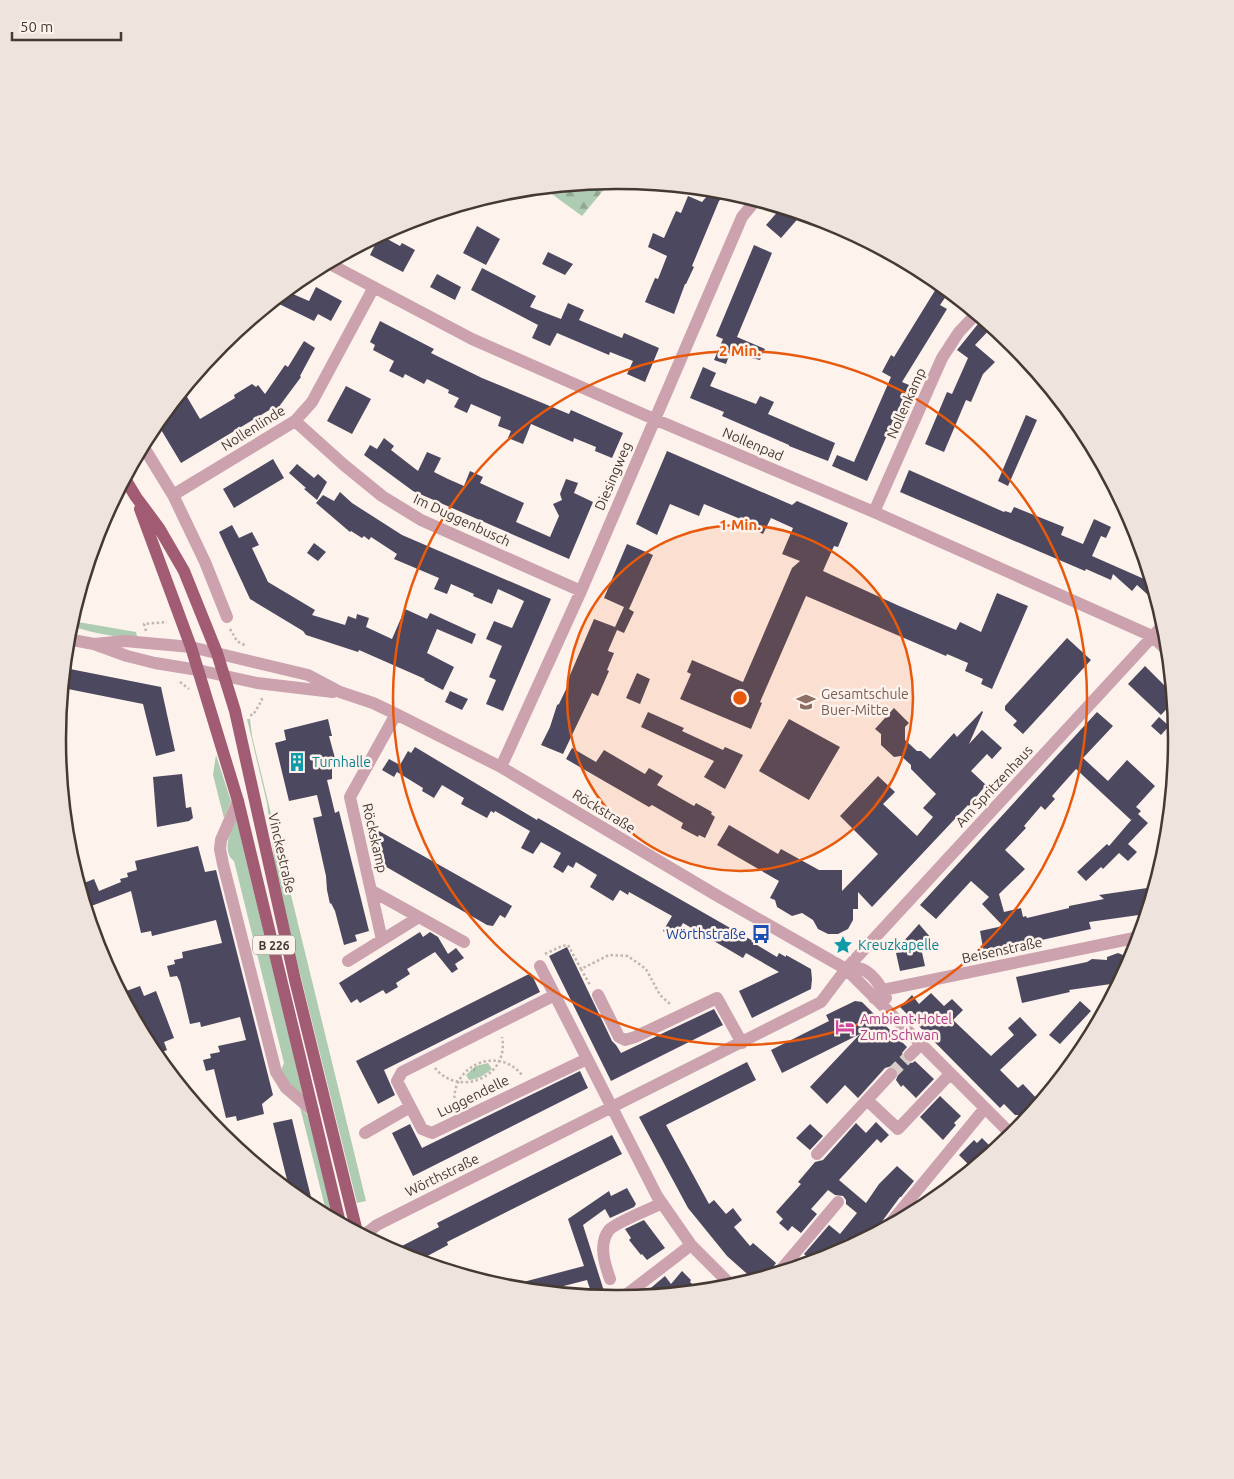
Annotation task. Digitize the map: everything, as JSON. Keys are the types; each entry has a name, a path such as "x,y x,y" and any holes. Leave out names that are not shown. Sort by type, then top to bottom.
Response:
{"main road":[{"name":"Vinckestraße","path":"129,485 159,528 184,571 224,675 235,711 295,980 355,1223"},
{"name":"Vinckestraße","path":"136,497 191,647 238,801 338,1213"}],"street":[{"name":"Diesingweg","path":"501,767 582,591 742,216 751,206"},
{"name":"Nollenpad","path":"336,267 472,339 654,419 874,512 1152,636 1159,642"},
{"name":"Nollenlinde","path":"172,495 295,421 312,402 374,287"},
{"name":"Nollenkamp","path":"874,512 942,358 959,332 972,319"},
{"name":"Im Duggenbusch","path":"295,421 382,496 421,520 582,591"},
{"path":"147,453 172,495 205,562 227,617"},
{"name":"Am Spritzenhaus","path":"846,969 1157,631"},
{"path":"76,640 94,644"},
{"name":"Röckstraße","path":"94,644 125,641 191,647 308,675 340,692 396,714 501,767 716,895 846,969 878,994 892,1016 1006,1129"},
{"name":"Röckstraße","path":"94,644 127,656 155,663 224,675 257,683 340,692"},
{"name":"Röckskamp","path":"382,940 350,797 396,714"},
{"path":"238,801 221,840 220,849 276,1072 286,1088 313,1111"},
{"name":"Röckskamp","path":"372,891 464,942"},
{"path":"348,961 419,917"},
{"name":"Beisenstraße","path":"878,994 1130,939"},
{"path":"540,966 662,1203 691,1245 726,1280"},
{"name":"Wörthstraße","path":"370,1231 377,1225 822,1002 846,969"},
{"name":"Luggendelle","path":"555,995 402,1072 398,1081 410,1107 422,1130 432,1132 586,1058"},
{"path":"598,995 619,1037 625,1040 635,1038 717,998 742,1043"},
{"path":"910,1055 920,1044"},
{"path":"817,1154 891,1074"},
{"path":"868,1100 898,1129 950,1074"},
{"path":"365,1133 410,1107"},
{"path":"900,1211 985,1108"},
{"path":"786,1263 838,1202"},
{"path":"610,1279 604,1261 604,1241 610,1230 662,1203"},
{"path":"633,1290 691,1245"}],"path":[{"path":"540,966 539,959 568,945 594,993 598,995"},
{"path":"581,969 609,955 628,956 646,969 660,995 680,1016"},
{"path":"429,1059 441,1075 452,1080 472,1082 483,1078 501,1062 503,1040 498,1024"},
{"path":"460,1119 454,1102 455,1092 466,1072 479,1062 501,1062 512,1066 519,1071 529,1085"}],"green space":[{"path":"604,189 582,216 550,193"},
{"path":"79,622 136,632 137,636 114,636 78,628"},
{"path":"247,719 250,719 252,736 366,1201 357,1203 287,921 276,874 267,803"},
{"path":"216,755 231,801 224,818 213,775"},
{"path":"236,817 304,1099 283,1076 281,1070 284,1063 234,861 228,852 228,840"},
{"path":"488,1063 492,1069 475,1079 469,1080 466,1075 476,1066"},
{"path":"300,1107 310,1118 333,1209 325,1205"}],"building":[{"path":"688,196 702,202 707,196 721,199 692,266 694,267 685,284 674,314 645,302 655,278 658,279 667,256 648,247 653,233 664,238 676,211 681,213"},
{"path":"777,213 797,219 781,238 766,225"},
{"path":"477,226 500,239 486,265 463,253"},
{"path":"388,239 400,246 402,243 415,250 403,272 370,255 375,245"},
{"path":"754,245 772,253 737,337 765,349 760,360 730,353 726,364 714,360 723,339 716,336"},
{"path":"548,252 573,264 565,275 542,264"},
{"path":"482,268 536,296 530,307 561,319 568,303 584,310 579,320 622,338 624,333 659,348 645,382 627,374 633,361 610,352 609,355 557,333 550,346 532,338 538,325 471,290"},
{"path":"437,274 461,287 455,300 430,287"},
{"path":"316,287 342,301 331,321 318,314 314,321 280,304 294,294 309,301"},
{"path":"935,291 945,298 940,305 947,309 902,382 909,385 867,481 832,466 837,455 854,462 891,377 882,372 891,355 894,357"},
{"path":"380,321 434,349 431,353 482,378 569,414 571,410 623,433 612,458 595,451 596,447 574,438 573,442 531,424 523,444 508,438 511,431 498,426 501,417 471,404 467,413 454,407 459,398 448,393 449,390 427,379 424,384 405,374 403,378 389,371 394,361 373,350 375,345 370,342"},
{"path":"978,324 987,332 975,345 995,362 983,374 971,402 966,400 944,452 925,444 947,392 952,394 968,358 957,350"},
{"path":"304,341 315,348 301,377 278,408 271,409 181,463 161,430 187,396 200,419 235,398 234,395 252,384 256,387 258,385 265,394 285,365 288,367"},
{"path":"703,367 716,373 710,386 756,404 760,396 774,402 768,414 835,443 828,461 722,416 724,412 690,398"},
{"path":"346,386 371,399 352,434 327,421"},
{"path":"1026,415 1037,420 1008,486 998,481"},
{"path":"384,438 394,446 391,450 418,471 427,452 441,458 434,472 448,479 464,486 470,471 483,477 480,483 524,503 516,522 550,537 559,516 553,504 562,500 560,494 566,479 578,483 574,493 593,502 569,559 413,491 364,455 370,445 377,449"},
{"path":"667,451 792,505 797,501 848,523 838,547 834,546 823,571 897,605 956,630 960,622 981,632 997,593 1028,606 992,689 981,684 983,679 965,671 968,663 947,654 946,656 806,596 760,702 762,703 751,729 680,699 691,674 687,672 692,660 743,682 792,568 800,561 782,554 793,528 771,518 763,534 744,525 745,523 738,518 704,504 699,516 670,504 657,535 636,524"},
{"path":"273,459 284,478 234,508 223,489"},
{"path":"297,464 314,478 318,474 327,482 317,500 289,473"},
{"path":"909,470 1004,512 1011,513 1014,507 1064,527 1061,535 1083,544 1094,519 1111,527 1106,538 1101,536 1092,556 1144,579 1149,595 1137,585 1132,591 1113,574 1111,580 1086,569 1085,571 900,492"},
{"path":"340,492 352,503 402,535 551,599 503,711 486,704 496,680 489,677 502,646 486,639 494,621 512,628 524,601 498,589 492,604 451,584 447,594 434,589 439,578 394,559 397,554 371,537 369,540 364,536 362,538 350,532 316,503 323,495 334,501"},
{"path":"232,525 239,538 252,532 259,545 252,548 268,582 315,610 312,615 345,625 348,616 356,619 357,614 369,618 366,627 392,639 405,609 427,619 430,613 476,634 472,644 437,629 427,653 454,667 443,690 425,679 359,650 358,652 306,635 303,631 250,599 219,532"},
{"path":"314,543 326,552 318,561 307,553"},
{"path":"627,544 653,555 629,609 634,612 624,633 617,630 608,651 614,653 607,670 609,671 598,696 592,693 563,754 541,745 550,727 557,705 569,683 567,682 594,619 615,627 624,607 604,598"},
{"path":"1067,638 1091,660 1023,734 1013,725 1017,721 1005,710 1005,706"},
{"path":"1145,666 1165,686 1167,708 1161,715 1128,684"},
{"path":"71,669 161,687 175,751 156,756 143,704 69,689"},
{"path":"637,673 650,679 640,704 626,698"},
{"path":"450,691 468,699 462,710 445,702"},
{"path":"894,708 909,723 905,727 905,740 930,759 954,733 957,737 982,711 969,744 982,730 1002,748 992,759 987,754 971,771 986,785 969,806 872,907 858,892 858,909 853,909 853,920 848,929 838,934 828,934 818,929 813,920 802,913 792,916 777,907 775,900 770,898 779,881 717,845 729,825 778,854 781,849 819,870 842,870 842,891 878,854 840,816 878,776 895,792 883,804 917,836 933,817 923,808 936,794 901,756 894,757 881,745 881,734 875,729"},
{"path":"648,712 684,728 682,731 723,750 725,747 743,755 725,789 704,777 714,761 641,727"},
{"path":"1097,712 1113,726 1083,758 1108,781 1127,760 1155,786 1136,807 1141,811 1138,814 1148,823 1128,844 1137,852 1128,861 1119,853 1103,869 1101,867 1086,881 1077,872 1107,844 1109,846 1133,818 1131,820 1076,769 1052,796 1055,799 1045,810 1041,806 1024,826 1026,828 1005,850 1025,869 999,894 1004,912 1021,908 1023,917 1026,916 1027,918 1069,908 1069,906 1104,899 1099,895 1147,888 1140,915 1089,922 1091,929 984,953 980,931 1003,926 982,904 989,897 971,881 936,919 920,905"},
{"path":"1159,717 1168,725 1168,728 1161,735 1151,726"},
{"path":"328,719 332,736 329,736 336,762 332,763 332,779 327,780 335,813 339,811 369,931 355,935 357,941 344,945 335,911 330,904 326,876 313,818 322,816 317,795 289,801 275,743 286,740 284,730"},
{"path":"789,719 840,747 809,800 759,771"},
{"path":"415,747 537,820 538,818 753,941 777,957 779,953 786,957 786,955 811,969 811,989 752,1018 739,991 779,972 746,953 743,958 683,923 675,937 663,931 672,916 629,892 628,895 620,890 613,901 590,887 597,875 576,862 573,868 568,865 563,873 553,867 561,853 541,842 533,854 521,848 530,831 495,811 494,813 491,811 487,818 461,804 464,798 442,785 434,798 422,791 423,788 397,772 394,777 382,770 389,759 400,765 408,751 411,753"},
{"path":"572,748 596,762 604,750 645,774 649,768 663,776 657,785 694,806 696,803 712,812 711,814 715,817 705,838 699,835 698,837 681,828 683,823 652,805 649,807 566,759"},
{"path":"182,774 186,808 191,807 193,818 189,821 157,827 153,777"},
{"path":"379,831 512,906 505,918 500,915 493,926 487,925 376,861 383,849 372,843"},
{"path":"198,846 205,872 216,870 273,1095 262,1104 264,1114 237,1121 236,1116 226,1118 214,1069 206,1071 203,1060 211,1058 210,1054 220,1052 218,1046 246,1040 240,1017 201,1027 200,1022 190,1024 180,982 177,976 170,977 167,966 175,964 174,960 183,958 182,952 222,943 216,920 152,936 151,931 141,933 131,891 92,906 85,883 94,879 99,891 121,882 120,879 128,877 127,873 137,870 135,861"},
{"path":"919,924 931,938 921,948 925,966 900,971 896,953 905,951 903,942"},
{"path":"420,932 423,937 430,932 438,937 448,954 456,948 464,958 455,964 458,969 452,973 435,952 407,969 410,974 396,983 398,987 386,994 383,990 360,1003 357,999 351,1003 339,983"},
{"path":"567,947 612,1041 621,1053 714,1009 723,1025 611,1081 549,956"},
{"path":"1118,953 1124,955 1110,984 1069,990 1070,992 1022,1003 1016,977 1087,962 1092,959 1107,960 1107,957"},
{"path":"531,973 540,992 384,1070 395,1095 378,1104 356,1061"},
{"path":"140,986 144,996 156,991 174,1038 164,1042 167,1050 164,1051 159,1045 127,991"},
{"path":"931,993 944,1006 952,999 963,1010 953,1020 991,1056 1014,1035 1008,1028 1020,1017 1037,1035 1000,1070 1018,1088 1023,1084 1036,1097 1019,1115 1015,1115 1004,1104 1000,1108 900,1007 912,995 919,1004"},
{"path":"855,1001 862,1002 907,1047 902,1053 905,1061 912,1063 915,1061 934,1079 916,1098 903,1085 901,1087 896,1080 899,1072 892,1066 885,1068 858,1098 845,1085 827,1104 810,1087 860,1034 782,1073 771,1050 829,1021 826,1015"},
{"path":"1080,1001 1091,1011 1060,1044 1049,1035"},
{"path":"747,1062 756,1080 666,1125 709,1204 714,1200 726,1214 733,1208 742,1220 734,1227 750,1246 753,1243 776,1263 773,1267 747,1274 727,1256 688,1208 639,1117"},
{"path":"580,1071 588,1088 413,1176 392,1133 410,1124 422,1148"},
{"path":"940,1096 961,1116 943,1140 920,1117"},
{"path":"292,1119 311,1197 287,1180 273,1123"},
{"path":"876,1122 889,1135 881,1143 877,1139 839,1180 866,1203 879,1184 897,1166 914,1181 882,1222 861,1233 806,1256 804,1254 829,1225 840,1234 857,1213 846,1204 843,1196 835,1195 828,1190 811,1209 817,1214 801,1233 792,1226 788,1231 779,1223 783,1219 776,1212 801,1184 798,1182 815,1162 823,1160 856,1123 866,1133"},
{"path":"810,1124 823,1136 810,1150 796,1138"},
{"path":"612,1135 622,1154 447,1242 448,1245 427,1256 402,1246 439,1227 437,1223"},
{"path":"982,1138 989,1145 968,1164 959,1155 974,1140 977,1143"},
{"path":"627,1188 636,1204 634,1207 610,1218 605,1209 583,1225 604,1290 590,1289 587,1280 560,1287 523,1282 584,1266 568,1219 609,1191 611,1196"},
{"path":"644,1220 665,1248 647,1260 629,1240 631,1238 625,1229"},
{"path":"682,1271 694,1285 649,1289 665,1276 671,1284"}],"tunnel":[{"path":"891,1074 910,1055"}],"place":[{"name":"Gesamtschule Buer-Mitte","path":"806,702"},
{"name":"Turnhalle","path":"297,762"},
{"name":"Wörthstraße","path":"761,934"},
{"name":"Kreuzkapelle","path":"843,945"},
{"name":"Ambient Hotel Zum Schwan","path":"845,1027"}]}
